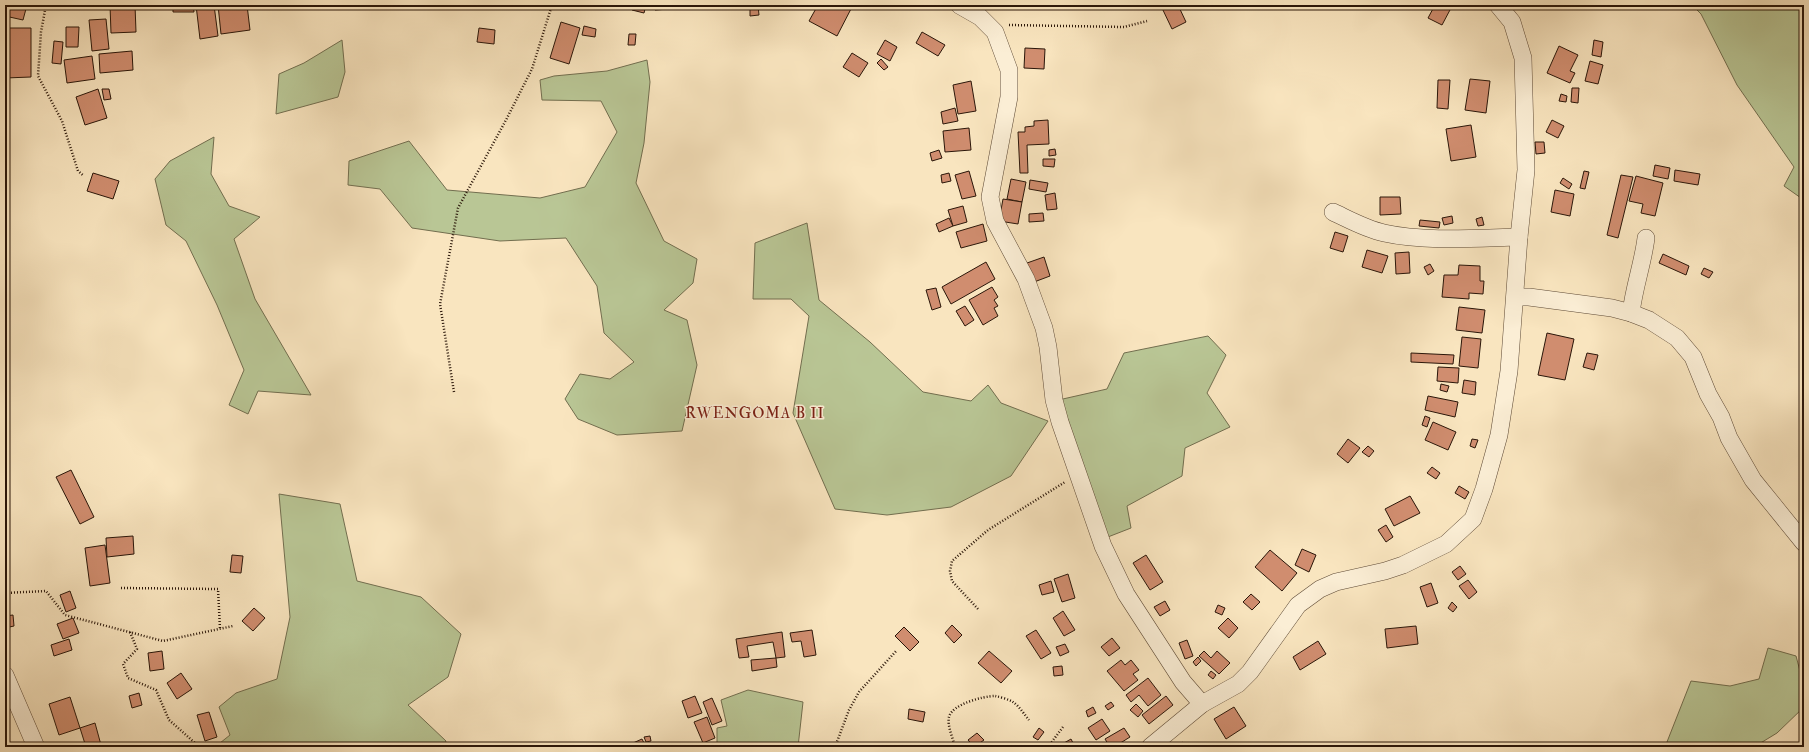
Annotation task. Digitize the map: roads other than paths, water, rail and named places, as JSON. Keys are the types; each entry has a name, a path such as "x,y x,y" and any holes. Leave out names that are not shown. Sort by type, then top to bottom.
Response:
{"street":[{"path":"959,5 980,17 994,32 1009,70 1009,97 990,197 992,209 995,221 1026,279 1044,328 1048,347 1054,400 1078,475 1103,546 1126,594 1183,682 1202,704"},
{"path":"1150,747 1202,704 1238,684 1250,672 1298,605 1308,596 1336,582 1385,571 1403,565 1446,544 1473,520 1484,489 1499,435 1509,371 1518,237 1526,170 1523,58 1512,22 1498,5"},
{"path":"1333,212 1362,226 1384,233 1412,237 1465,239 1518,237"},
{"path":"1631,313 1633,297 1644,258 1646,238"},
{"path":"1514,297 1529,297 1612,308 1649,320 1677,338 1693,357 1708,394 1753,480 1804,543"},
{"path":"5,675 36,747"}],"district":[{"name":"RWENGOMA B II","path":"755,413"}]}
